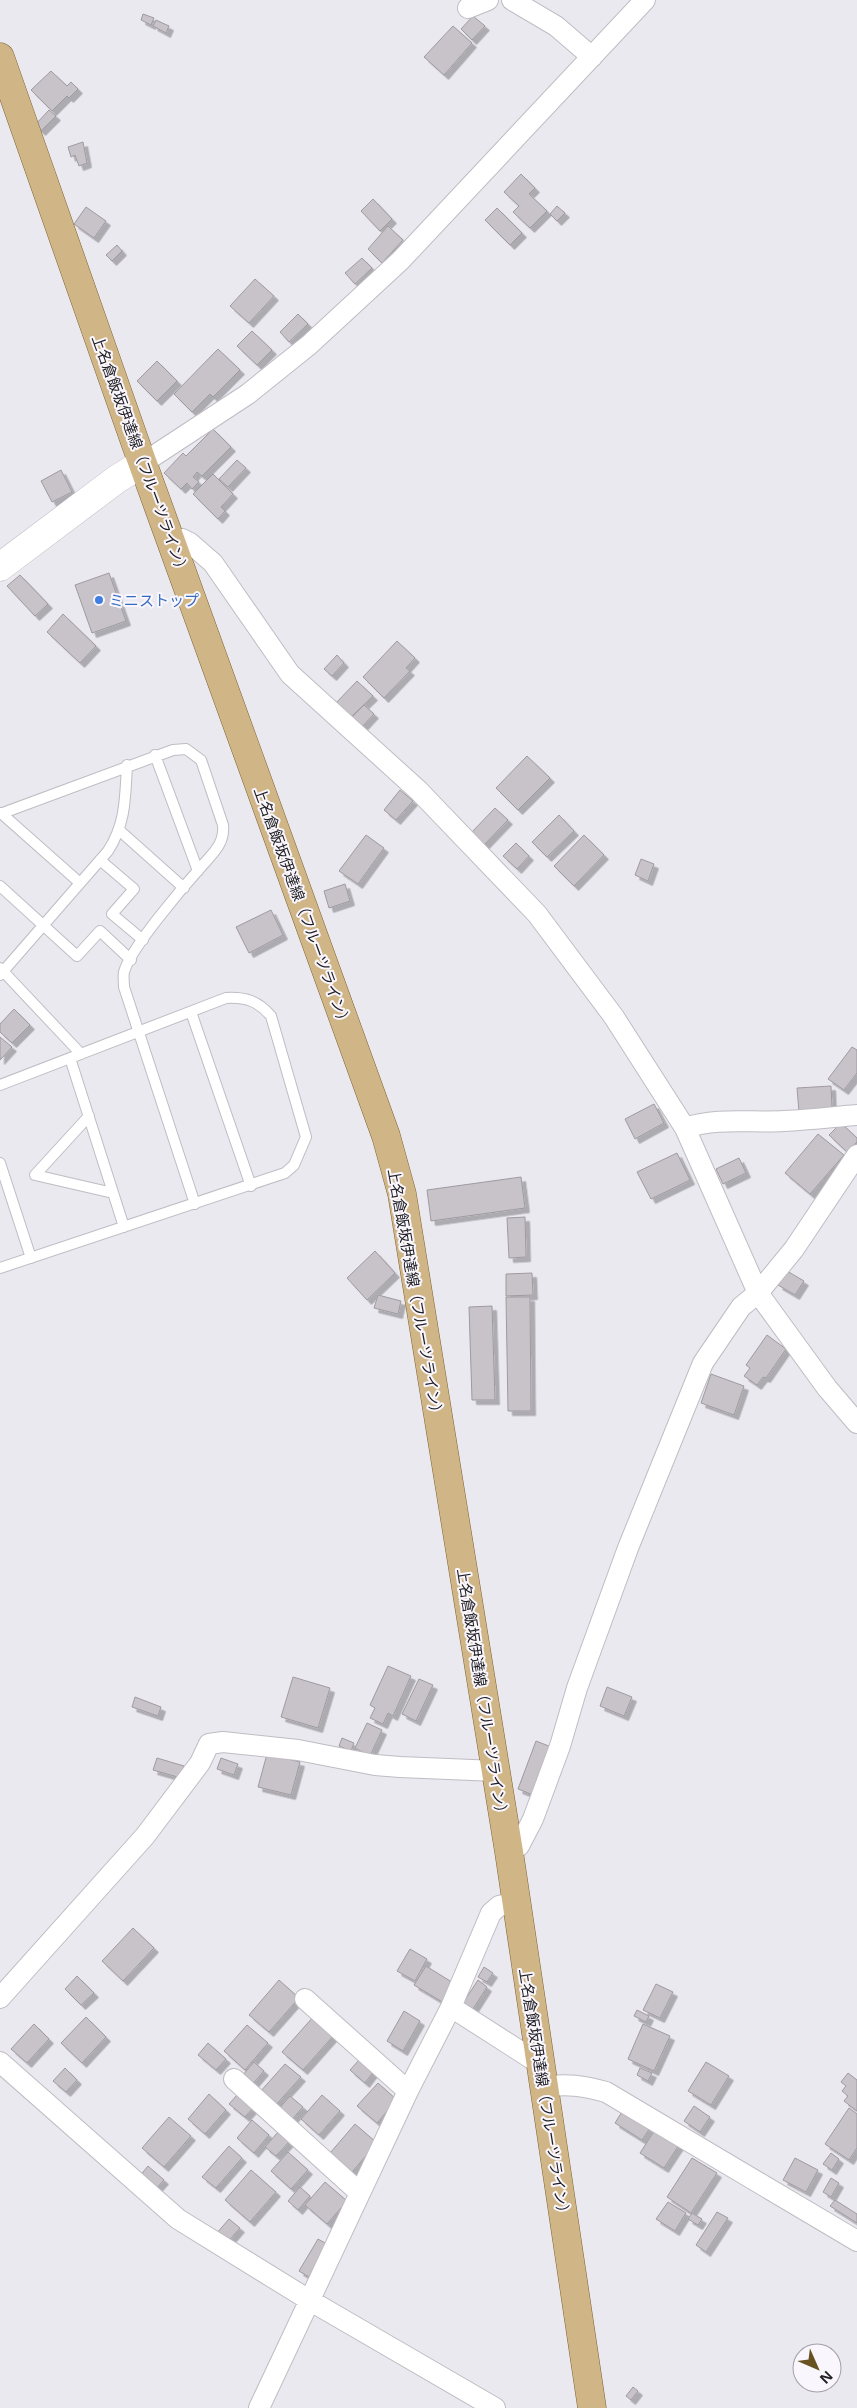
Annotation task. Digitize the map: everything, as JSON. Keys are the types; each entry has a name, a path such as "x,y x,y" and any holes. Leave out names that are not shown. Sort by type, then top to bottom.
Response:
{"main road":[{"name":"上名倉飯坂伊達線（フルーツライン）","path":"0,57 143,463 386,1136 402,1194 496,1771 592,2408"}],"street":[{"path":"468,8 488,0"},
{"path":"512,0 556,26 592,58"},
{"path":"0,567 117,479 248,394 309,345 400,261 645,0"},
{"path":"171,540 182,539 190,543 212,563 290,674 399,772 537,914 614,1017 685,1128 758,1293 827,1388 857,1423"},
{"path":"685,1128 697,1124 719,1122 784,1121 857,1115"},
{"path":"508,1852 519,1846 533,1819 560,1746 577,1688 628,1548 703,1362 742,1307 758,1293 794,1249 857,1155"},
{"path":"0,1998 145,1836 200,1763 209,1744 222,1742 298,1750 392,1767 496,1771"},
{"path":"259,2408 408,2091 451,2007 491,1913 499,1906 516,1902"},
{"path":"305,1999 408,2091"},
{"path":"451,2007 542,2076 561,2084 578,2085 606,2092 857,2240"},
{"path":"0,2062 178,2219 309,2300 495,2408"},
{"path":"234,2079 360,2193"}],"lane":[{"path":"80,883 0,813 127,765 173,750 186,749 201,760 224,834 216,852 198,871 143,940 124,972 126,998 140,1031 195,1204"},
{"path":"155,755 198,871"},
{"path":"81,1054 1,971 44,925 100,860 117,837 123,821 127,765"},
{"path":"120,830 184,888"},
{"path":"100,860 134,889 112,914 143,940"},
{"path":"0,886 77,956 100,932 131,960"},
{"path":"0,1085 226,998 240,997 260,1004 271,1016 306,1137 294,1165 285,1173 251,1186 0,1268"},
{"path":"191,1012 251,1186"},
{"path":"70,1058 124,1227"},
{"path":"89,1116 35,1174 113,1193"},
{"path":"0,1163 31,1258"}],"building":[{"path":"143,14 154,18 151,25 141,20"},
{"path":"473,16 485,26 472,40 461,29"},
{"path":"156,20 169,26 166,33 153,26"},
{"path":"453,26 472,43 444,75 424,57"},
{"path":"51,71 67,86 71,82 78,89 69,98 67,96 52,111 31,90"},
{"path":"49,110 56,116 41,131 35,125"},
{"path":"83,142 87,163 79,166 75,155 71,157 68,147"},
{"path":"521,174 535,188 529,194 547,211 530,228 513,212 519,206 504,192"},
{"path":"373,199 392,219 380,231 361,211"},
{"path":"557,206 565,213 557,221 550,214"},
{"path":"86,207 106,221 94,238 74,224"},
{"path":"497,208 522,233 510,245 485,220"},
{"path":"388,226 403,240 382,263 368,249"},
{"path":"117,245 122,251 112,261 106,255"},
{"path":"362,258 372,268 355,284 345,273"},
{"path":"255,279 274,296 249,323 230,306"},
{"path":"298,314 308,324 289,342 280,332"},
{"path":"252,331 272,350 257,365 237,346"},
{"path":"218,349 240,370 213,397 210,394 192,412 174,394"},
{"path":"157,361 177,381 157,401 137,381"},
{"path":"213,429 231,447 202,476 197,472 193,477 199,482 192,489 187,483 181,489 164,473 183,453 186,456"},
{"path":"237,460 246,468 228,487 219,479"},
{"path":"61,470 72,492 52,502 41,481"},
{"path":"213,474 233,494 221,507 225,511 218,519 193,494"},
{"path":"109,573 126,621 92,633 75,585"},
{"path":"20,575 48,604 35,616 7,586"},
{"path":"63,614 96,646 80,663 47,632"},
{"path":"397,641 415,658 406,668 410,671 384,698 363,677"},
{"path":"337,655 344,663 332,676 324,669"},
{"path":"357,681 373,696 348,720 333,706"},
{"path":"364,705 374,714 360,729 350,719"},
{"path":"527,756 550,778 518,810 496,788"},
{"path":"400,790 413,801 396,820 384,810"},
{"path":"495,808 508,820 483,846 470,834"},
{"path":"559,815 574,831 547,857 532,842"},
{"path":"366,835 384,848 358,884 339,871"},
{"path":"584,835 604,855 574,886 554,866"},
{"path":"516,843 529,856 517,869 503,856"},
{"path":"641,859 654,864 648,881 635,875"},
{"path":"345,884 350,901 329,908 324,891"},
{"path":"271,910 283,935 249,953 236,927"},
{"path":"14,1009 30,1025 12,1043 0,1032 0,1024"},
{"path":"0,1037 12,1047 0,1060"},
{"path":"852,1047 857,1050 857,1073 844,1090 828,1079"},
{"path":"831,1086 832,1108 799,1112 797,1088"},
{"path":"654,1104 664,1123 635,1139 625,1119"},
{"path":"841,1123 857,1138 857,1142 847,1152 829,1135"},
{"path":"818,1134 844,1155 810,1194 785,1173"},
{"path":"677,1153 690,1180 651,1199 637,1172"},
{"path":"739,1158 746,1173 723,1184 716,1169"},
{"path":"521,1177 525,1208 431,1221 427,1190"},
{"path":"525,1217 526,1257 509,1258 507,1218"},
{"path":"375,1251 395,1273 367,1300 347,1278"},
{"path":"787,1271 804,1281 795,1295 778,1285"},
{"path":"532,1273 533,1295 506,1296 506,1274"},
{"path":"378,1295 401,1301 398,1314 374,1308"},
{"path":"506,1297 530,1297 531,1411 508,1411"},
{"path":"492,1306 495,1400 472,1400 469,1307"},
{"path":"767,1335 786,1349 766,1378 763,1377 757,1385 744,1376 750,1368 746,1365"},
{"path":"711,1374 744,1386 734,1415 701,1403"},
{"path":"388,1666 411,1676 393,1716 388,1713 383,1724 370,1718 375,1708 370,1705"},
{"path":"293,1677 330,1688 318,1728 281,1717"},
{"path":"419,1679 433,1685 416,1721 402,1714"},
{"path":"607,1687 632,1697 624,1716 600,1706"},
{"path":"135,1697 161,1707 158,1716 132,1707"},
{"path":"367,1723 382,1730 370,1756 355,1748"},
{"path":"342,1738 354,1743 351,1751 339,1746"},
{"path":"536,1741 554,1748 536,1796 518,1789"},
{"path":"267,1754 300,1762 291,1795 258,1787"},
{"path":"157,1758 184,1766 181,1778 153,1770"},
{"path":"221,1758 238,1764 234,1775 217,1769"},
{"path":"133,1928 154,1948 123,1981 102,1961"},
{"path":"410,1949 427,1959 415,1981 397,1971"},
{"path":"426,1966 455,1984 444,2003 414,1985"},
{"path":"484,1967 493,1973 487,1982 478,1977"},
{"path":"77,1976 94,1993 81,2005 65,1989"},
{"path":"279,1980 299,1998 269,2032 249,2015"},
{"path":"478,1980 487,1987 473,2009 463,2003"},
{"path":"656,1984 673,1992 660,2018 643,2010"},
{"path":"637,2010 649,2016 646,2022 634,2016"},
{"path":"404,2011 420,2021 403,2051 387,2041"},
{"path":"314,2016 335,2034 303,2070 282,2052"},
{"path":"86,2017 106,2037 82,2063 61,2043"},
{"path":"34,2024 49,2039 27,2063 11,2049"},
{"path":"643,2024 670,2036 654,2071 628,2059"},
{"path":"247,2025 268,2043 245,2070 224,2051"},
{"path":"208,2043 226,2059 216,2070 198,2055"},
{"path":"360,2059 374,2071 365,2083 350,2070"},
{"path":"254,2062 264,2071 252,2085 242,2076"},
{"path":"706,2062 729,2076 711,2105 688,2091"},
{"path":"285,2064 301,2077 274,2107 259,2093"},
{"path":"65,2068 77,2080 66,2092 53,2081"},
{"path":"640,2068 652,2073 648,2081 637,2075"},
{"path":"848,2073 857,2080 857,2111 844,2101 848,2096 842,2091 846,2086 841,2082"},
{"path":"378,2083 397,2100 377,2123 357,2106"},
{"path":"209,2094 226,2110 205,2134 188,2119"},
{"path":"237,2095 253,2108 245,2117 229,2104"},
{"path":"322,2095 340,2111 319,2135 301,2119"},
{"path":"290,2096 303,2107 290,2122 277,2111"},
{"path":"694,2106 710,2117 700,2132 684,2121"},
{"path":"849,2108 857,2114 857,2148 849,2160 825,2144"},
{"path":"623,2110 650,2128 642,2140 615,2123"},
{"path":"169,2117 191,2136 164,2167 142,2148"},
{"path":"252,2120 269,2135 254,2153 237,2138"},
{"path":"355,2124 377,2143 352,2172 330,2153"},
{"path":"655,2130 679,2145 664,2168 640,2153"},
{"path":"278,2132 289,2142 276,2156 265,2147"},
{"path":"229,2146 242,2158 216,2188 202,2177"},
{"path":"288,2152 308,2170 291,2189 271,2171"},
{"path":"831,2153 839,2159 832,2170 823,2164"},
{"path":"692,2158 717,2173 691,2213 667,2197"},
{"path":"795,2158 818,2170 806,2192 783,2180"},
{"path":"148,2166 164,2180 155,2190 139,2177"},
{"path":"251,2170 276,2192 250,2222 225,2200"},
{"path":"831,2178 839,2183 831,2197 823,2192"},
{"path":"325,2182 347,2201 327,2224 305,2205"},
{"path":"300,2187 310,2196 298,2210 288,2201"},
{"path":"835,2200 857,2214 857,2223 830,2206"},
{"path":"668,2202 686,2213 675,2231 656,2219"},
{"path":"717,2212 728,2218 706,2252 696,2245"},
{"path":"692,2213 702,2219 698,2225 688,2219"},
{"path":"229,2219 240,2228 227,2243 216,2234"},
{"path":"318,2239 327,2244 309,2277 299,2271"},
{"path":"633,2387 638,2391 631,2400 626,2396"}],"place":[{"name":"ミニストップ","path":"99,600"}]}
